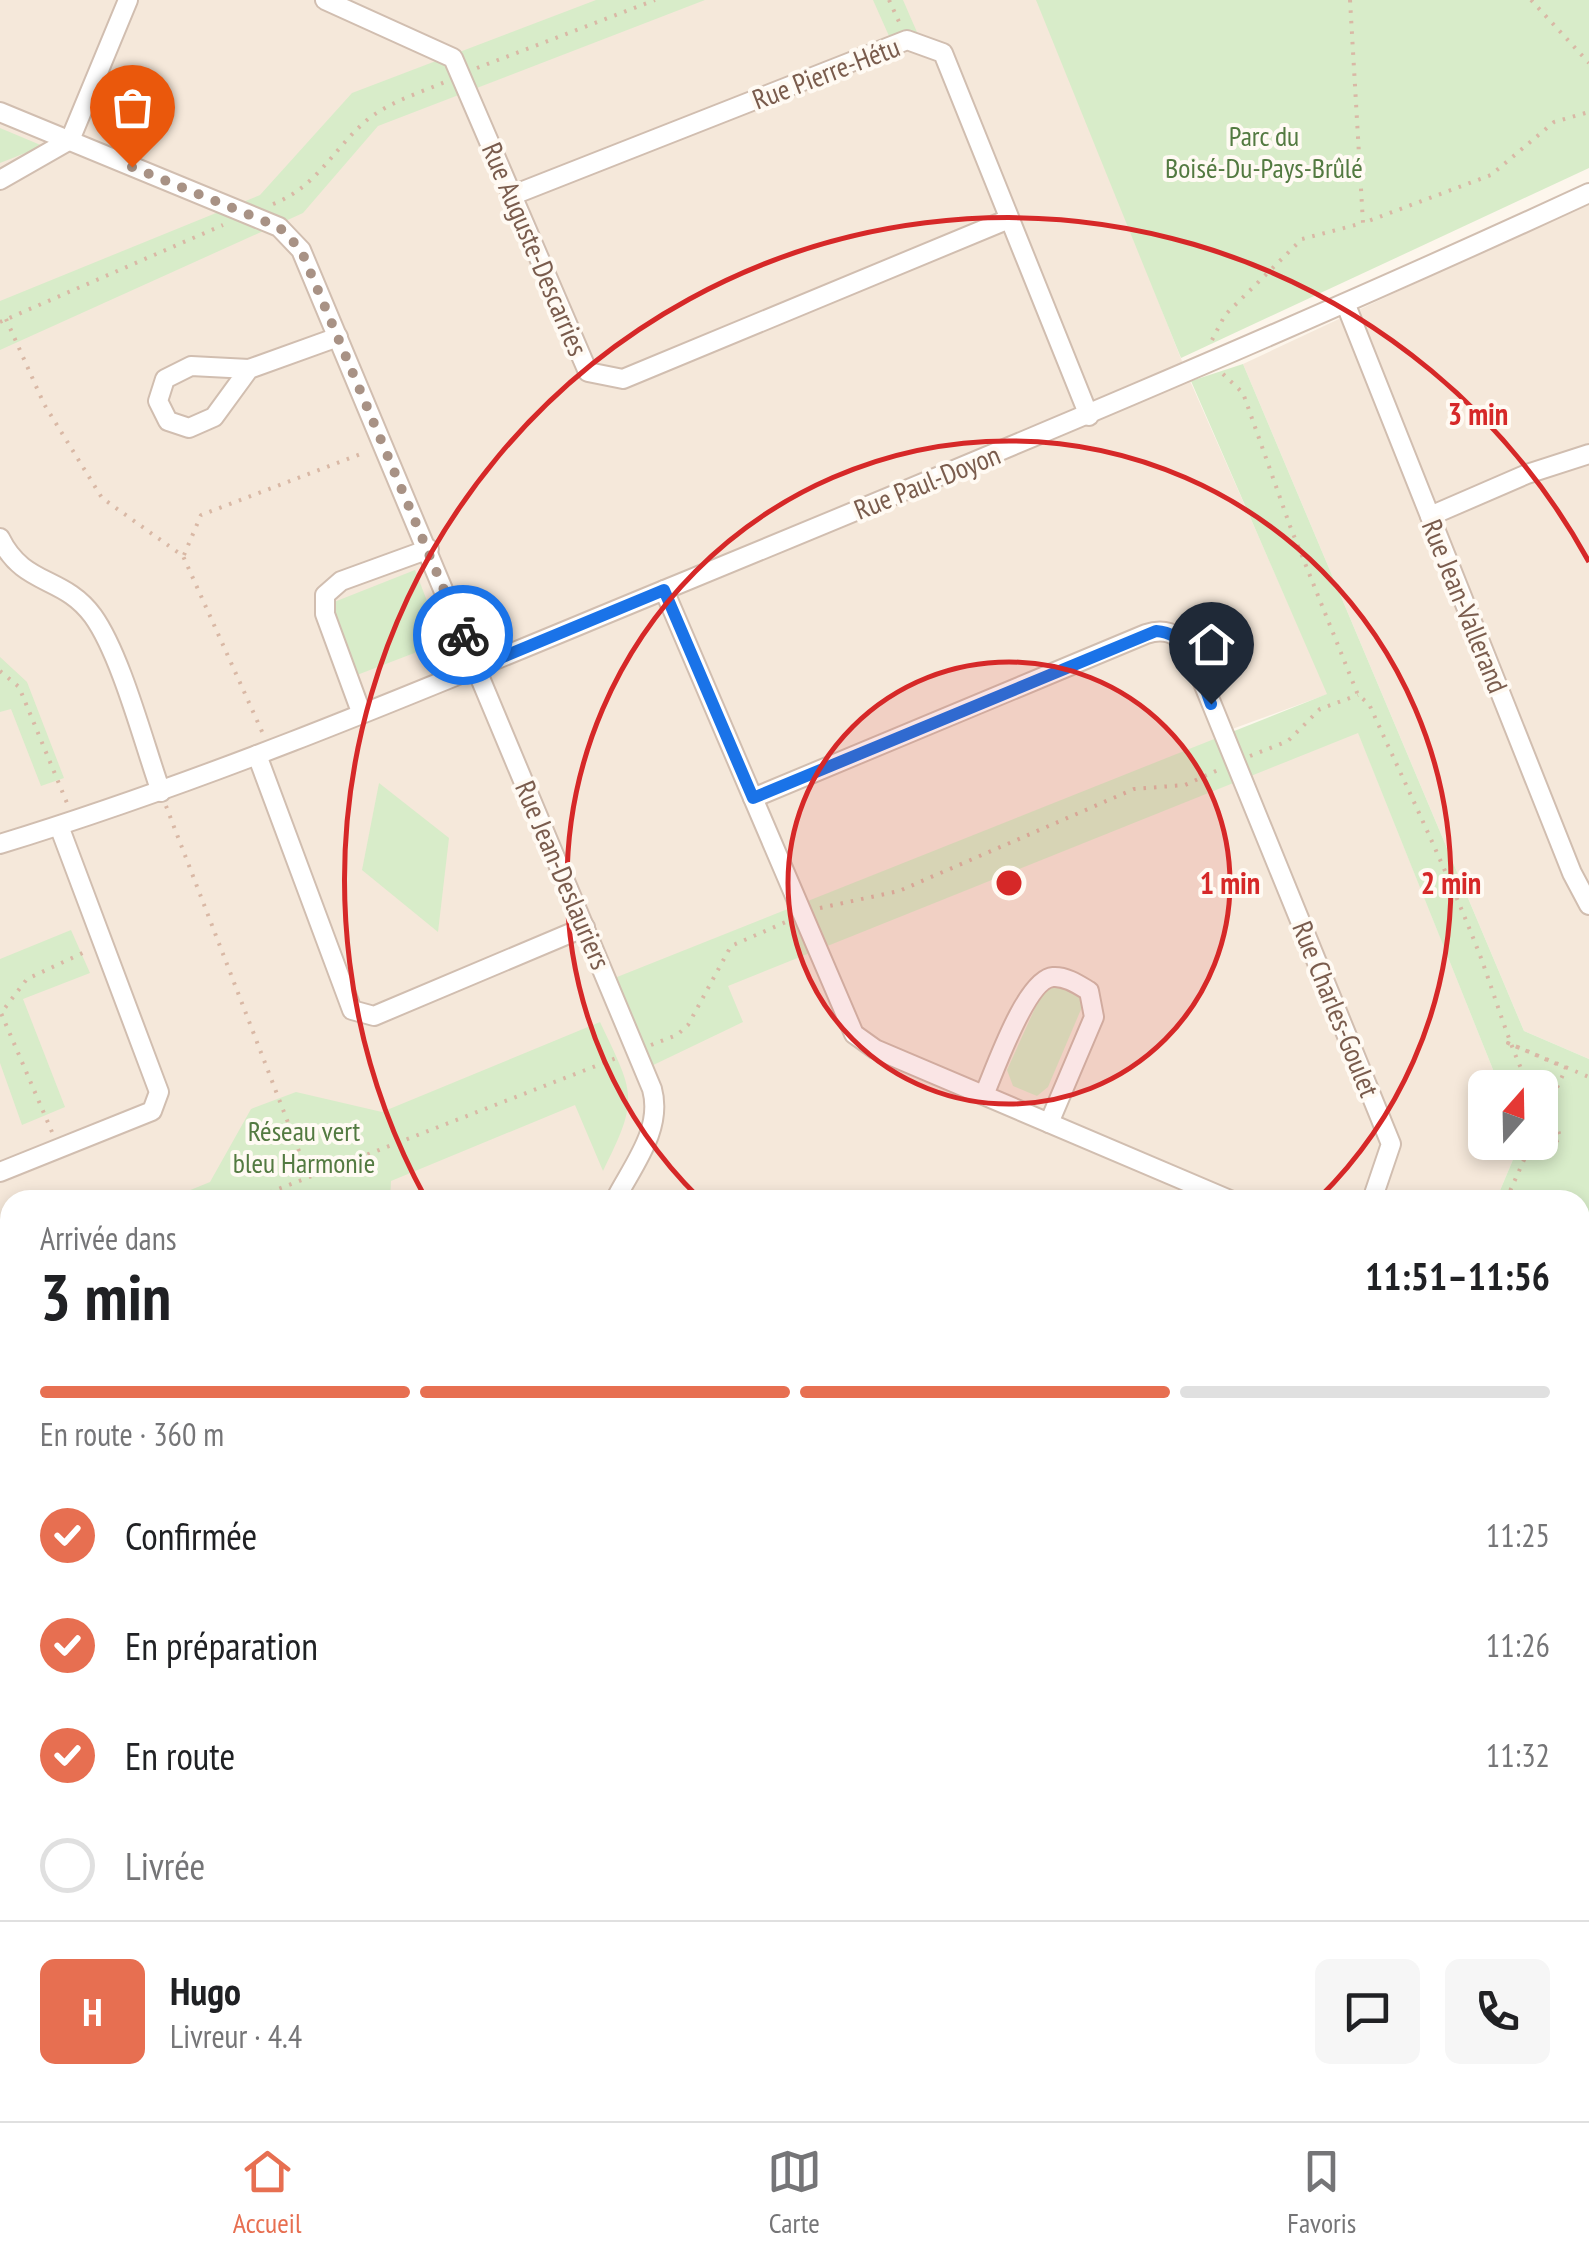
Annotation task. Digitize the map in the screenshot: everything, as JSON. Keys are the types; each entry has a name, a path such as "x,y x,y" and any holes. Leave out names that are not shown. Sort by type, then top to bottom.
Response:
{"street":[{"path":"0,180 70,140 128,0"},
{"name":"Rue Auguste-Descarries","path":"325,0 453,58 588,372 623,379 1009,219"},
{"name":"Rue Pierre-Hétu","path":"513,195 906,40 943,53 1089,416"},
{"name":"Rue Jean-Deslauriers","path":"0,112 279,227 301,250 430,548 476,668 648,1079 657,1111 653,1128 620,1190"},
{"name":"Rue Paul-Doyon","path":"0,844 161,792 476,668 1089,416 1346,305 1589,193"},
{"name":"Rue Jean-Vallerand","path":"1346,305 1572,873 1589,905"},
{"path":"249,368 214,417 189,428 168,421 158,401 165,379 190,366 249,368 338,337"},
{"path":"1430,516 1527,474 1589,454"},
{"path":"0,538 13,564 72,594 95,618 161,792"},
{"path":"361,712 324,614 325,595 341,580 430,548"},
{"path":"664,590 854,1034 875,1049 1206,1190"},
{"name":"Rue Charles-Goulet","path":"753,798 1146,634 1167,632 1180,637 1188,646 1390,1144 1375,1190"},
{"path":"264,752 352,1010 374,1016 585,926"},
{"path":"0,1172 152,1111 159,1092 103,944 66,824"},
{"path":"984,1096 1029,995 1043,980 1056,976 1074,982 1089,992 1094,1017 1049,1123"}],"path":[{"path":"264,752 183,556 102,498 44,404 3,320 286,199 319,176 349,137 380,110 654,0"},
{"path":"889,0 906,40"},
{"path":"1350,0 1363,223"},
{"path":"1531,0 1589,63"},
{"path":"1521,1070 1508,1042 1481,958 1368,704 1358,695 1243,393 1222,373 1212,338 1224,315 1302,240 1363,223 1491,175 1554,122 1589,112"},
{"path":"183,556 201,516 385,446"},
{"path":"0,671 20,687 66,824"},
{"path":"161,792 309,1177"},
{"path":"59,1148 1,1013 27,978 103,944"},
{"path":"1508,1042 1589,1077"},
{"path":"1508,1042 1566,1068 1558,1085"},
{"path":"1510,1190 1524,1160"}],"shaded area":[{"path":"0,0 1040,0 1187,374 1328,694 1224,732 1242,778 1358,732 1493,1070 1468,1070 1468,1160 1513,1160 1500,1190 0,1190"},
{"path":"1589,202 1589,1059 1524,1031 1243,364"}],"green space":[{"path":"596,0 705,0 378,126 303,213 0,350 0,301 260,195 352,93"},
{"path":"873,0 903,0 923,46 893,45"},
{"name":"Parc du Boisé-Du-Pays-Brûlé","path":"1036,0 1589,0 1589,168 1181,358"},
{"path":"0,128 43,146 0,163"},
{"path":"1243,364 1524,1031 1589,1059 1589,1190 1500,1190 1513,1160 1558,1160 1558,1070 1493,1070 1358,733 728,986 743,1022 645,1069 607,981 1327,694 1191,381"},
{"path":"415,570 443,642 357,675 329,604"},
{"path":"0,657 27,682 64,778 41,786 11,709 0,712"},
{"path":"379,783 449,838 438,932 362,870"},
{"path":"71,930 90,973 23,999 65,1107 22,1125 0,1063 0,959"},
{"path":"1057,985 1079,993 1082,1007 1048,1087 1037,1096 1013,1086 1007,1070 1040,997 1048,987"},
{"name":"Réseau vert bleu Harmonie","path":"600,1022 620,1065 628,1096 623,1127 603,1171 575,1105 391,1181 391,1190 190,1190 210,1182 251,1109 296,1092 382,1112"}],"way so far":[{"path":"132,167 279,227 301,250 430,548 463,635"}],"route":[{"path":"463,635 476,668 664,590 753,798 1156,631 1180,637 1188,646 1211,704"}]}
